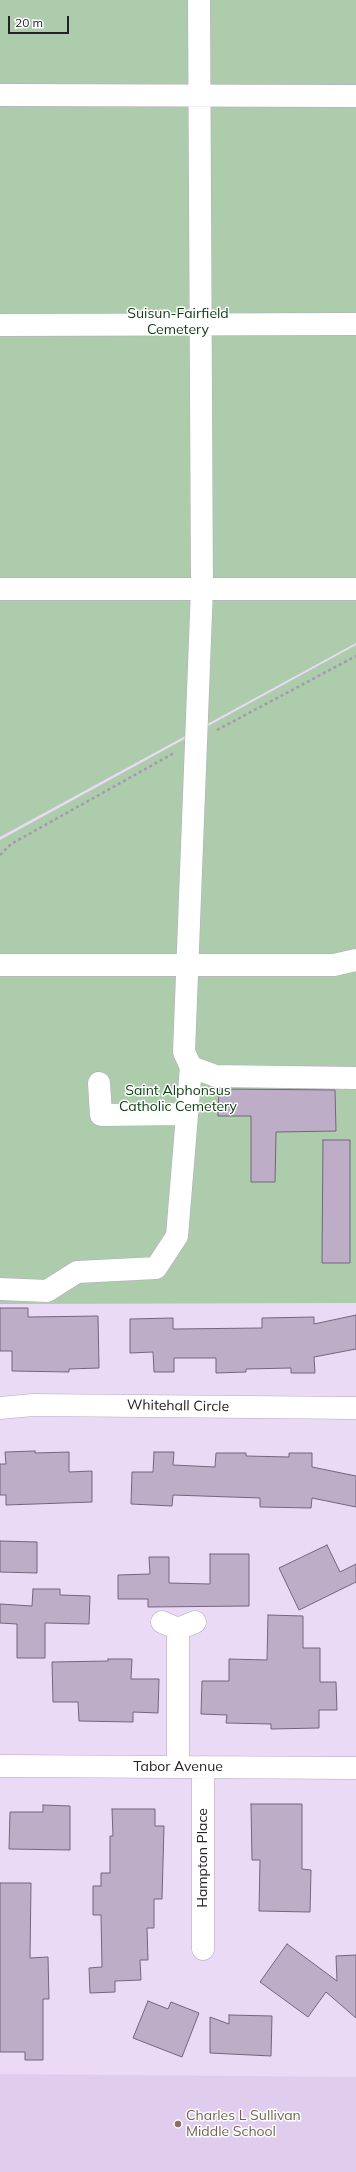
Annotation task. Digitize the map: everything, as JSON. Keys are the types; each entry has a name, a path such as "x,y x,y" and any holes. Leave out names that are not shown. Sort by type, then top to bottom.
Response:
{"street":[{"path":"0,1289 47,1291 77,1272 156,1268 177,1236 192,1066 184,1052 189,966 202,588 198,95 199,0"},
{"path":"0,95 356,96"},
{"path":"0,325 356,324"},
{"path":"0,589 356,589"},
{"path":"0,965 334,965 356,960"},
{"path":"192,1066 216,1076 356,1078"},
{"path":"99,1083 101,1115 188,1114"},
{"name":"Whitehall Circle","path":"0,1408 33,1405 356,1408"},
{"path":"178,1767 179,1624"},
{"name":"Tabor Avenue","path":"0,1766 356,1768"},
{"name":"Hampton Place","path":"203,1767 203,1949"}],"shaded area":[{"name":"Charles L Sullivan Middle School","path":"0,2074 356,2077 356,2172 0,2172"}],"green space":[{"name":"Suisun-Fairfield Cemetery","path":"0,0 356,0 356,643 0,837"},
{"name":"Saint Alphonsus Catholic Cemetery","path":"356,645 356,1303 0,1304 0,840"}],"building":[{"path":"219,1089 335,1090 336,1131 276,1132 275,1182 251,1182 251,1116 218,1116"},
{"path":"323,1140 350,1140 350,1263 322,1263"},
{"path":"0,1308 28,1308 28,1317 98,1316 99,1368 69,1369 69,1372 12,1371 12,1351 0,1351"},
{"path":"356,1315 356,1349 314,1357 315,1373 291,1373 291,1368 246,1369 246,1372 216,1373 216,1358 174,1358 174,1372 154,1372 153,1352 130,1353 130,1319 173,1318 173,1329 262,1328 262,1318 314,1317 314,1324"},
{"path":"35,1451 35,1453 69,1452 69,1472 92,1471 92,1502 6,1505 6,1495 0,1495 0,1464 6,1464 5,1452"},
{"path":"154,1452 174,1452 173,1465 215,1467 216,1453 246,1453 246,1456 289,1457 289,1453 312,1453 312,1467 356,1476 356,1507 312,1498 311,1508 260,1507 260,1498 173,1495 172,1506 131,1504 132,1472 153,1472"},
{"path":"0,1541 37,1542 37,1573 0,1572"},
{"path":"327,1545 340,1572 356,1564 356,1582 299,1610 279,1568"},
{"path":"210,1554 249,1554 249,1606 148,1607 148,1599 118,1599 118,1575 150,1574 149,1557 169,1557 169,1583 210,1584"},
{"path":"33,1589 60,1589 60,1595 90,1596 89,1624 45,1623 45,1658 17,1658 17,1624 0,1623 0,1604 32,1606"},
{"path":"268,1615 303,1616 303,1648 320,1648 320,1682 336,1682 337,1710 319,1710 319,1728 271,1729 271,1724 226,1723 227,1715 201,1714 202,1681 229,1681 229,1659 267,1660"},
{"path":"108,1659 132,1659 131,1679 159,1679 158,1713 133,1712 133,1722 79,1721 78,1702 53,1702 52,1662 108,1661"},
{"path":"251,1804 302,1804 302,1869 311,1870 310,1912 259,1911 260,1860 252,1860"},
{"path":"43,1805 70,1806 70,1850 9,1849 10,1812 43,1812"},
{"path":"112,1809 155,1809 155,1826 164,1826 162,1899 154,1899 154,1928 147,1928 148,1960 140,1960 141,1980 115,1981 115,1992 90,1993 89,1968 102,1967 101,1915 93,1915 93,1886 101,1886 101,1873 110,1873 110,1836 113,1836"},
{"path":"0,1883 31,1883 30,1958 48,1957 49,1999 43,1999 43,2060 25,2060 25,2052 0,2052"},
{"path":"287,1944 337,1981 336,1956 356,1955 356,2018 326,1992 308,2017 260,1982"},
{"path":"148,2001 168,2009 171,2002 199,2013 182,2057 133,2038"},
{"path":"229,2015 272,2016 271,2056 210,2053 210,2017 229,2024"}],"place":[{"name":"Charles L Sullivan Middle School","path":"178,2124"}]}
